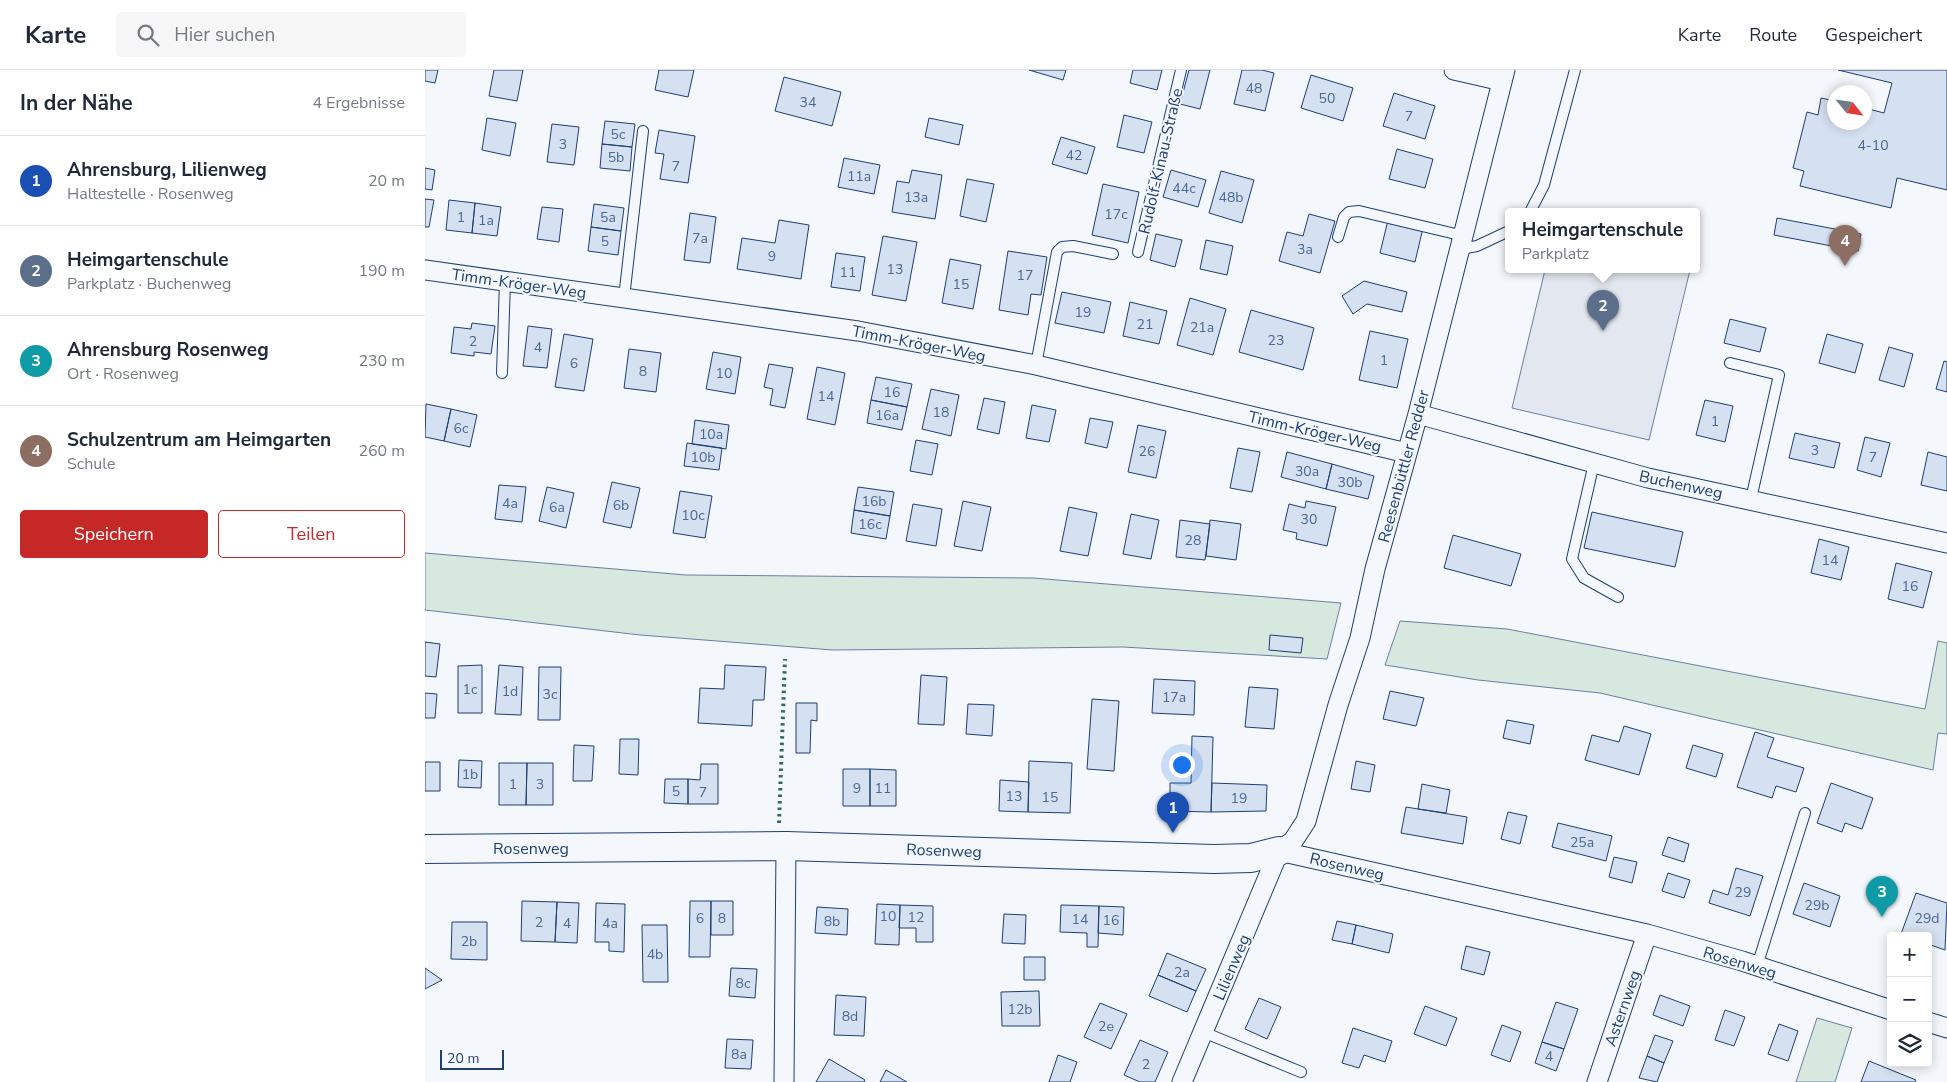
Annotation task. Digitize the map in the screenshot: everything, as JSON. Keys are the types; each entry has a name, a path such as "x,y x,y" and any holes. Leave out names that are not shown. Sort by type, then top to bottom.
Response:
{"street":[{"path":"1454,70 1504,76"},
{"name":"Reesenbüttler Redder","path":"1279,852 1293,840 1305,821 1338,705 1360,638 1375,570 1418,414 1504,76"},
{"name":"Timm-Kröger-Weg","path":"425,270 858,331 1036,365 1407,453"},
{"name":"Buchenweg","path":"1418,414 1648,478 1947,543"},
{"path":"784,1082 787,846"},
{"name":"Rosenweg","path":"425,849 787,846 1214,859 1251,858 1279,852 1647,934 1757,966 1887,1009"},
{"name":"Lilienweg","path":"1182,1082 1279,852"},
{"name":"Asternweg","path":"1597,1082 1647,934"},
{"path":"1932,1023 1947,1028"}],"lane":[{"name":"Rudolf-Kinau-Straße","path":"1138,252 1181,70"},
{"path":"1533,208 1544,185 1575,70"},
{"path":"625,298 643,131"},
{"path":"1338,237 1344,217 1349,212 1359,211 1477,246 1505,233"},
{"path":"1036,365 1057,252 1062,247 1073,246 1113,254"},
{"path":"502,373 505,282"},
{"path":"1730,363 1779,375 1751,499"},
{"path":"1594,463 1572,559 1584,578 1618,596"},
{"path":"1757,966 1805,813"},
{"path":"1203,1032 1301,1072"}],"shaded area":[{"path":"1544,273 1689,273 1649,440 1512,408"},
{"path":"425,553 686,575 1033,578 1341,603 1327,659 1123,647 833,650 640,635 425,610"},
{"path":"1400,621 1507,629 1925,709 1938,641 1947,643 1947,734 1938,733 1933,770 1600,693 1478,680 1385,665"},
{"path":"1817,1018 1852,1028 1835,1082 1796,1082"}],"building":[{"path":"425,70 438,70 435,83 425,81"},
{"path":"494,70 523,70 517,101 489,96"},
{"path":"659,70 694,70 688,97 655,90"},
{"path":"1029,70 1066,70 1063,80"},
{"path":"1133,70 1162,70 1157,90 1130,83"},
{"path":"1189,70 1210,70 1200,109 1180,104"},
{"path":"1242,70 1262,70 1274,73 1265,111 1234,104"},
{"path":"1838,70 1947,70 1947,190 1897,178 1891,208 1800,186 1804,171 1793,168 1807,112 1818,115 1821,98 1827,99 1827,130 1872,130 1872,110 1884,113 1892,83"},
{"path":"1311,75 1353,88 1343,121 1301,108"},
{"path":"784,77 841,92 832,126 775,111"},
{"path":"1394,93 1435,106 1425,139 1383,126"},
{"path":"1124,115 1152,122 1144,153 1117,147"},
{"path":"487,118 516,123 510,156 482,150"},
{"path":"929,118 963,125 959,145 925,137"},
{"path":"605,121 635,124 632,147 602,144"},
{"path":"552,124 579,127 574,165 547,162"},
{"path":"659,130 695,136 688,183 660,179 664,154 655,153"},
{"path":"1061,137 1095,147 1087,174 1052,164"},
{"path":"602,144 632,147 630,171 600,168"},
{"path":"1397,149 1433,159 1425,188 1389,179"},
{"path":"844,158 880,165 874,194 838,187"},
{"path":"425,168 435,170 432,190 425,189"},
{"path":"912,170 942,175 935,219 892,212 897,181 909,183"},
{"path":"1171,170 1206,180 1198,207 1163,197"},
{"path":"1221,171 1254,180 1242,223 1209,213"},
{"path":"967,179 994,184 986,222 960,216"},
{"path":"1103,184 1139,192 1128,243 1092,235"},
{"path":"425,199 434,200 429,227 425,227"},
{"path":"449,200 475,203 472,233 446,230"},
{"path":"475,203 501,207 497,236 472,233"},
{"path":"594,204 624,208 621,231 591,227"},
{"path":"542,207 563,209 559,242 537,239"},
{"path":"690,213 716,217 710,263 684,260"},
{"path":"1309,214 1335,221 1320,273 1279,261 1287,232 1303,236"},
{"path":"1777,218 1861,234 1858,251 1774,235"},
{"path":"779,220 809,225 801,279 737,269 742,238 775,243"},
{"path":"1388,220 1423,228 1415,262 1380,253"},
{"path":"591,227 621,231 618,255 588,251"},
{"path":"1156,234 1182,240 1175,267 1150,260"},
{"path":"883,236 917,242 906,301 872,295"},
{"path":"1206,240 1233,246 1227,275 1200,269"},
{"path":"1008,251 1047,257 1041,295 1031,294 1028,315 999,310"},
{"path":"836,253 865,257 860,291 831,287"},
{"path":"950,259 981,265 973,309 942,303"},
{"path":"1364,281 1407,292 1402,312 1367,304 1353,314 1342,296"},
{"path":"1062,292 1111,302 1104,333 1055,323"},
{"path":"1190,298 1226,309 1213,355 1177,345"},
{"path":"1130,302 1167,311 1159,344 1123,336"},
{"path":"1251,310 1314,328 1303,370 1239,352"},
{"path":"1730,319 1766,328 1760,352 1724,343"},
{"path":"472,323 495,326 491,354 474,352 474,356 451,353 454,327 471,329"},
{"path":"528,326 552,329 547,368 523,366"},
{"path":"1370,331 1408,339 1397,388 1359,380"},
{"path":"564,334 593,339 584,391 555,387"},
{"path":"1827,334 1863,344 1855,373 1819,363"},
{"path":"1889,347 1913,354 1904,387 1879,380"},
{"path":"629,349 661,353 656,392 624,388"},
{"path":"713,352 741,357 735,394 706,389"},
{"path":"1944,361 1947,362 1947,392 1936,389"},
{"path":"769,364 793,368 785,408 770,405 773,389 764,387"},
{"path":"817,367 845,373 835,425 807,419"},
{"path":"876,377 912,384 907,407 871,400"},
{"path":"931,389 959,395 951,436 922,429"},
{"path":"984,398 1005,402 999,434 977,429"},
{"path":"871,400 907,407 902,430 867,423"},
{"path":"1705,400 1733,406 1725,442 1696,435"},
{"path":"426,404 451,409 444,441 425,437"},
{"path":"1032,405 1056,410 1049,442 1026,438"},
{"path":"451,409 477,415 470,447 444,441"},
{"path":"1090,418 1113,422 1107,448 1085,443"},
{"path":"695,420 729,425 726,449 692,444"},
{"path":"1138,425 1166,431 1156,478 1128,472"},
{"path":"1795,433 1840,443 1834,468 1789,458"},
{"path":"1865,437 1890,443 1881,477 1857,470"},
{"path":"916,440 938,444 932,475 910,471"},
{"path":"687,443 722,448 719,470 684,466"},
{"path":"1238,448 1260,452 1252,492 1230,488"},
{"path":"1287,452 1332,464 1326,489 1281,477"},
{"path":"1928,452 1947,457 1947,491 1921,485"},
{"path":"1332,464 1374,476 1368,499 1326,489"},
{"path":"612,482 640,488 631,528 603,522"},
{"path":"499,485 526,487 522,522 495,519"},
{"path":"547,487 574,493 566,528 539,521"},
{"path":"858,487 894,492 890,516 854,510"},
{"path":"680,491 712,496 705,538 673,533"},
{"path":"963,501 991,507 982,551 954,546"},
{"path":"1306,501 1336,507 1327,546 1296,539 1297,533 1283,530 1289,504 1305,508"},
{"path":"913,504 942,509 936,546 906,541"},
{"path":"1069,507 1097,513 1088,556 1060,551"},
{"path":"854,510 890,516 886,539 851,533"},
{"path":"1592,512 1683,532 1675,567 1584,548"},
{"path":"1131,514 1159,520 1151,559 1123,554"},
{"path":"1180,520 1210,524 1205,560 1176,557"},
{"path":"1210,520 1241,524 1236,560 1206,556"},
{"path":"1453,535 1521,554 1511,586 1444,568"},
{"path":"1819,539 1849,547 1841,580 1811,573"},
{"path":"1896,563 1932,572 1923,608 1888,599"},
{"path":"1270,635 1303,638 1301,653 1269,650"},
{"path":"425,642 440,644 436,677 425,676"},
{"path":"482,665 482,713 458,713 458,666"},
{"path":"499,665 523,667 521,715 495,714"},
{"path":"725,665 766,667 764,700 753,700 752,726 698,723 700,688 724,689"},
{"path":"539,667 561,667 560,720 538,720"},
{"path":"921,675 947,677 944,725 918,724"},
{"path":"1154,679 1195,681 1194,715 1152,713"},
{"path":"1249,687 1278,689 1274,729 1245,727"},
{"path":"1390,691 1424,698 1416,726 1383,719"},
{"path":"425,693 437,694 435,718 425,718"},
{"path":"1092,699 1119,701 1114,771 1087,769"},
{"path":"796,703 817,703 817,721 811,720 810,753 796,753"},
{"path":"968,704 994,705 992,736 966,734"},
{"path":"1507,720 1534,725 1530,744 1503,738"},
{"path":"1624,726 1651,734 1639,775 1585,760 1592,735 1619,742"},
{"path":"1755,732 1774,738 1767,757 1804,768 1796,792 1776,786 1772,798 1737,787"},
{"path":"1192,736 1213,737 1211,812 1170,811 1170,783 1191,783"},
{"path":"620,739 639,739 638,775 619,774"},
{"path":"574,745 594,746 592,781 573,781"},
{"path":"1693,745 1723,754 1716,777 1686,768"},
{"path":"459,760 482,761 481,788 458,787"},
{"path":"1029,761 1072,763 1070,813 1028,812"},
{"path":"1356,761 1375,765 1370,792 1351,789"},
{"path":"425,762 440,762 440,791 425,791"},
{"path":"499,763 527,763 526,805 499,805"},
{"path":"527,763 553,763 553,805 526,805"},
{"path":"701,764 718,764 718,804 688,804 688,779 700,780"},
{"path":"843,769 870,769 870,806 843,806"},
{"path":"870,769 896,770 896,806 870,806"},
{"path":"665,779 688,779 688,804 664,803"},
{"path":"1000,780 1029,782 1028,812 999,811"},
{"path":"1212,783 1267,785 1266,811 1211,812"},
{"path":"1831,783 1873,798 1862,829 1845,823 1842,832 1817,823"},
{"path":"1422,784 1450,790 1446,813 1418,809"},
{"path":"1406,807 1467,817 1463,844 1401,833"},
{"path":"1508,812 1527,816 1520,844 1501,839"},
{"path":"1558,823 1612,836 1606,861 1552,847"},
{"path":"1668,837 1689,844 1684,862 1662,855"},
{"path":"1614,857 1637,862 1632,883 1609,877"},
{"path":"1736,868 1763,876 1750,916 1709,903 1713,890 1728,895"},
{"path":"1668,873 1690,880 1684,898 1662,891"},
{"path":"1804,883 1840,896 1830,927 1793,914"},
{"path":"1916,893 1947,903 1945,950 1932,945 1932,932 1902,932"},
{"path":"522,901 557,902 555,942 521,941"},
{"path":"690,901 711,901 710,957 689,957"},
{"path":"711,901 733,901 733,935 711,935"},
{"path":"557,902 579,903 577,943 555,942"},
{"path":"596,903 625,904 624,952 609,951 609,942 595,942"},
{"path":"877,904 900,905 899,945 875,944"},
{"path":"900,905 933,906 933,942 916,942 916,928 899,928"},
{"path":"1061,905 1099,906 1098,947 1087,947 1087,933 1060,932"},
{"path":"1099,906 1124,907 1123,935 1098,933"},
{"path":"817,907 848,909 847,935 815,933"},
{"path":"1004,914 1026,915 1025,944 1002,943"},
{"path":"1337,921 1356,925 1352,944 1332,940"},
{"path":"452,922 487,922 487,960 451,959"},
{"path":"642,925 667,925 668,982 643,982"},
{"path":"1356,925 1393,934 1389,953 1352,944"},
{"path":"1466,946 1490,952 1484,975 1461,969"},
{"path":"1167,953 1206,969 1196,991 1158,975"},
{"path":"1024,957 1045,957 1045,980 1024,980"},
{"path":"425,968 442,980 425,989"},
{"path":"731,968 757,969 755,998 729,996"},
{"path":"1158,975 1196,991 1187,1012 1149,996"},
{"path":"1039,991 1040,1026 1002,1026 1001,992"},
{"path":"836,995 866,997 864,1036 834,1035"},
{"path":"1660,995 1690,1006 1683,1026 1653,1015"},
{"path":"1259,998 1281,1007 1267,1039 1245,1029"},
{"path":"1556,1002 1578,1009 1564,1049 1542,1042"},
{"path":"1100,1003 1127,1014 1111,1049 1084,1037"},
{"path":"1425,1006 1457,1018 1446,1046 1414,1034"},
{"path":"1725,1010 1745,1017 1734,1046 1715,1040"},
{"path":"1779,1024 1798,1031 1788,1061 1768,1054"},
{"path":"1502,1025 1521,1032 1510,1062 1491,1055"},
{"path":"1353,1028 1392,1041 1385,1062 1364,1055 1359,1068 1342,1063"},
{"path":"1655,1035 1673,1041 1664,1063 1647,1056"},
{"path":"727,1039 753,1040 751,1069 725,1068"},
{"path":"1140,1040 1168,1052 1155,1082 1140,1082 1124,1075"},
{"path":"1542,1042 1564,1049 1556,1071 1535,1063"},
{"path":"1058,1055 1077,1062 1070,1082 1049,1082"},
{"path":"1647,1056 1664,1063 1657,1082 1639,1078"},
{"path":"829,1059 865,1080 864,1082 816,1082"},
{"path":"1869,1061 1916,1080 1915,1082 1861,1082"},
{"path":"886,1070 907,1082 880,1082"}],"hedge":[{"path":"779,823 785,659"}],"place":[{"name":"Schulzentrum am Heimgarten","path":"1845,266"},
{"name":"Heimgartenschule","path":"1603,331"},
{"name":"Ahrensburg, Lilienweg","path":"1173,833"},
{"name":"Ahrensburg Rosenweg","path":"1882,917"}]}
